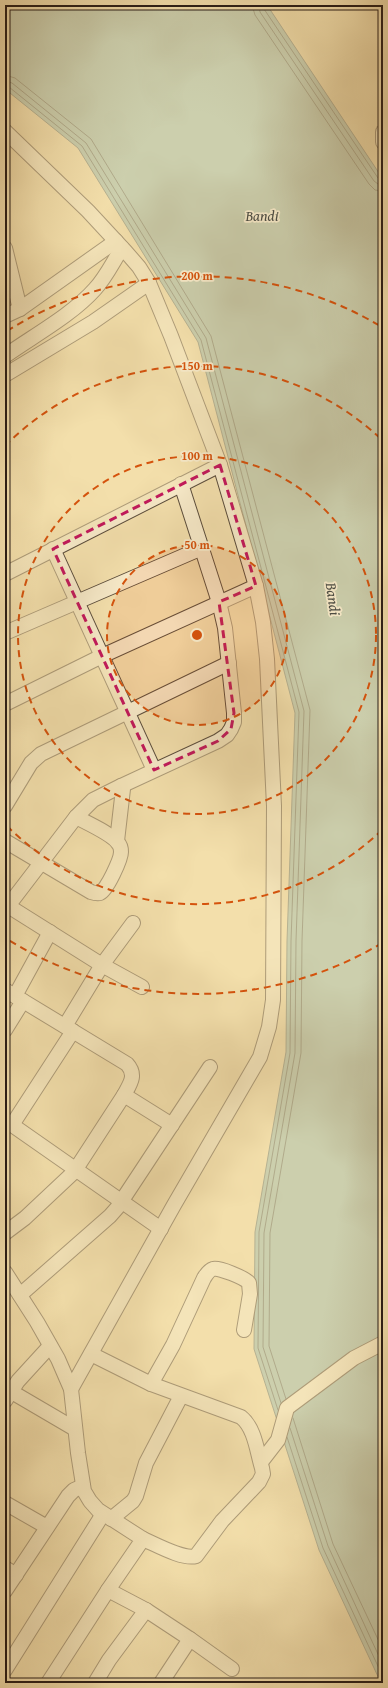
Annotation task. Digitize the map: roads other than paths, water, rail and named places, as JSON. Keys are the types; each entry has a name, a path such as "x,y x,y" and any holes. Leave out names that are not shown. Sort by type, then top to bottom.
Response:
{"street":[{"path":"5,131 88,211 139,267 149,283 171,336 220,465 256,586 263,622 267,659 274,806 274,947 273,1000 266,1040 260,1057 71,1390"},
{"path":"383,132 383,142"},
{"path":"5,316 20,309 119,245"},
{"path":"5,356 77,306 88,296 103,278 119,245"},
{"path":"5,248 20,309"},
{"path":"5,376 45,350 93,322 149,283"},
{"path":"5,574 220,465"},
{"path":"142,987 102,965 7,905 76,817 93,800 218,741 231,729 234,722 225,628 219,602 181,484"},
{"path":"5,633 78,603 202,548"},
{"path":"53,549 154,770"},
{"path":"5,704 102,656 256,586"},
{"path":"5,806 26,769 35,758 41,754 228,663"},
{"path":"5,841 92,892 96,894 101,892 105,889 118,862 121,852 117,841 123,789 121,786"},
{"path":"76,817 117,841"},
{"path":"132,923 102,965 69,1028 9,1122 161,1229"},
{"path":"5,1030 14,996 50,932"},
{"path":"5,1233 25,1218 67,1180 124,1095 132,1078 131,1068 121,1059 14,996"},
{"path":"20,1294 110,1216 122,1202 210,1067"},
{"path":"124,1095 172,1125"},
{"path":"151,1384 173,1344 204,1278 210,1270 216,1269 236,1275 249,1283 250,1294 244,1330"},
{"path":"5,1272 20,1294 58,1359 71,1390 83,1486 90,1501 107,1516 143,1539 178,1554 193,1557 196,1556 222,1521 259,1482 263,1474 261,1462 251,1430 244,1420 151,1384 91,1354"},
{"path":"261,1462 278,1440 287,1408 354,1358 383,1343"},
{"path":"50,1346 7,1393 75,1428"},
{"path":"5,1670 107,1516 133,1501 136,1496 146,1463 181,1396"},
{"path":"5,1591 10,1571 47,1527 72,1492 83,1486"},
{"path":"5,1503 47,1527"},
{"path":"48,1683 143,1539"},
{"path":"108,1590 146,1610 190,1638 232,1669"},
{"path":"95,1683 109,1660 146,1610"},
{"path":"162,1683 190,1638"}],"water":[{"name":"Bandi","path":"5,5 267,5 383,179 383,1683 381,1683 319,1550 254,1349 255,1232 286,1052 287,941 295,713 198,342 78,148 5,89"}]}
